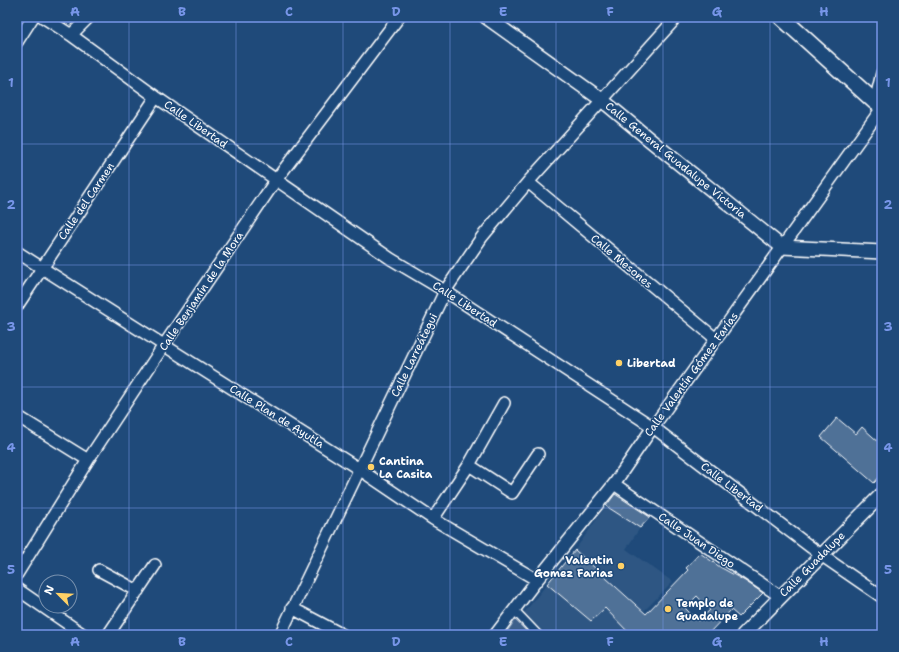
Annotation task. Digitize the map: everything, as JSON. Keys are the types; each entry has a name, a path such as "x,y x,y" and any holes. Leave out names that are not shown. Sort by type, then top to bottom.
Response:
{"main road":[{"path":"781,17 880,105"}],"street":[{"path":"17,42 33,17"},
{"name":"Calle Libertad","path":"43,17 71,35 156,97 391,259 445,291 653,428 821,555 882,597"},
{"path":"71,35 89,17"},
{"name":"Calle Benjamín de la Mora","path":"17,574 88,460 276,180 399,17"},
{"name":"Calle General Guadalupe Victoria","path":"486,17 602,100 782,247"},
{"name":"Calle Larreátegui","path":"280,635 445,291 482,237 528,182 677,17"},
{"path":"880,105 882,73"},
{"name":"Calle del Carmen","path":"17,306 156,97"},
{"name":"Calle Valentín Gómez Farías","path":"495,635 614,484 782,247 880,105"},
{"name":"Calle Mesones","path":"528,182 716,339"},
{"path":"782,247 882,252"},
{"name":"Calle Plan de Ayutla","path":"17,252 359,469 433,519 537,580"},
{"path":"433,519 469,465 504,403"},
{"path":"17,416 88,460"},
{"path":"469,465 512,493 538,454"},
{"name":"Calle Juan Diego","path":"614,484 781,596"},
{"name":"Calle Guadalupe","path":"743,635 882,494"},
{"path":"108,635 155,566"},
{"path":"99,570 138,592"},
{"path":"17,589 84,635"},
{"path":"292,608 343,635"},
{"path":"514,610 538,635"}],"shaded area":[{"name":"Valentin Gomez Farias","path":"606,506 640,528 626,549 673,582 644,611 575,550"},
{"path":"547,584 591,621 605,608 630,633 628,635 547,635 524,613"},
{"path":"515,620 530,635 505,635"}],"building":[{"path":"837,418 856,434 862,427 882,445 882,474 874,483 821,437"},
{"path":"615,494 650,517 640,528 606,506"},
{"path":"575,550 646,614 688,570 686,568 700,553 763,593 739,617 731,610 707,635 631,635 605,608 591,621 547,584","holes":["697,596 710,610 698,621 685,608"]}],"place":[{"name":"Libertad","path":"619,363"},
{"name":"Cantina La Casita","path":"371,467"},
{"name":"Valentin Gomez Farias","path":"621,566"},
{"name":"Templo de Guadalupe","path":"668,609"}]}
